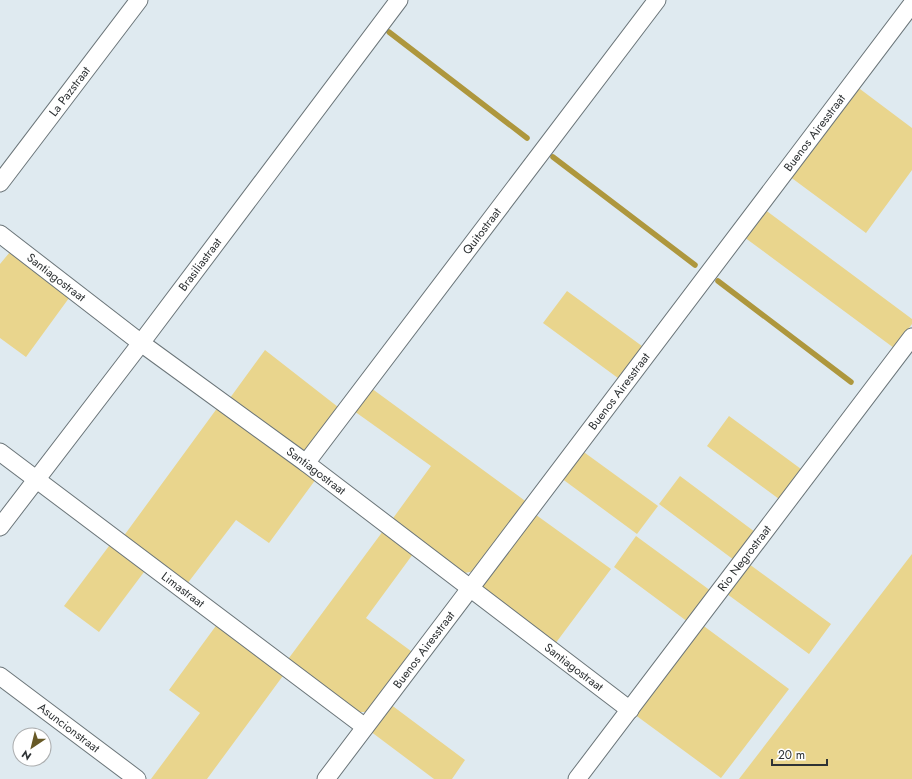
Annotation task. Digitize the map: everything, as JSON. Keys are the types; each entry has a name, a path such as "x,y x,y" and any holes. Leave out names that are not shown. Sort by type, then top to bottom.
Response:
{"street":[{"name":"La Pazstraat","path":"0,183 139,0"},
{"name":"Brasiliastraat","path":"0,527 141,343 399,0"},
{"name":"Quitostraat","path":"306,463 657,0"},
{"name":"Buenos Airesstraat","path":"326,779 912,4"},
{"name":"Santiagostraat","path":"0,234 141,343 306,463 630,710"},
{"name":"Rio Negrostraat","path":"577,779 912,337"},
{"name":"Limastraat","path":"0,452 365,727"},
{"name":"Asuncionstraat","path":"0,676 137,779"}],"shaded area":[{"path":"856,86 912,128 912,170 866,233 789,176"},
{"path":"764,209 912,319 912,324 894,348 744,237"},
{"path":"10,252 69,298 26,357 0,338 0,264"},
{"path":"567,291 646,349 622,381 543,323"},
{"path":"265,350 338,407 307,449 301,453 230,398"},
{"path":"371,388 528,503 476,571 464,573 391,521 431,466 354,411"},
{"path":"218,407 316,479 269,543 236,520 187,584 123,537"},
{"path":"729,416 801,469 779,499 707,446"},
{"path":"581,450 658,506 637,534 561,478"},
{"path":"680,476 755,532 734,560 659,504"},
{"path":"532,512 611,569 555,644 482,589 482,580"},
{"path":"383,531 413,554 366,618 415,654 374,709 366,712 357,712 286,662"},
{"path":"636,536 711,591 688,622 614,567"},
{"path":"112,542 147,568 99,632 64,606"},
{"path":"912,554 912,779 739,779"},
{"path":"749,564 831,624 809,654 727,594"},
{"path":"218,623 285,673 207,779 151,779 200,713 169,690"},
{"path":"701,624 789,689 721,778 634,714"},
{"path":"390,704 465,760 452,779 434,779 370,731"}],"waterway":[{"path":"389,32 527,138"},
{"path":"553,157 695,265"},
{"path":"718,281 851,382"}]}
